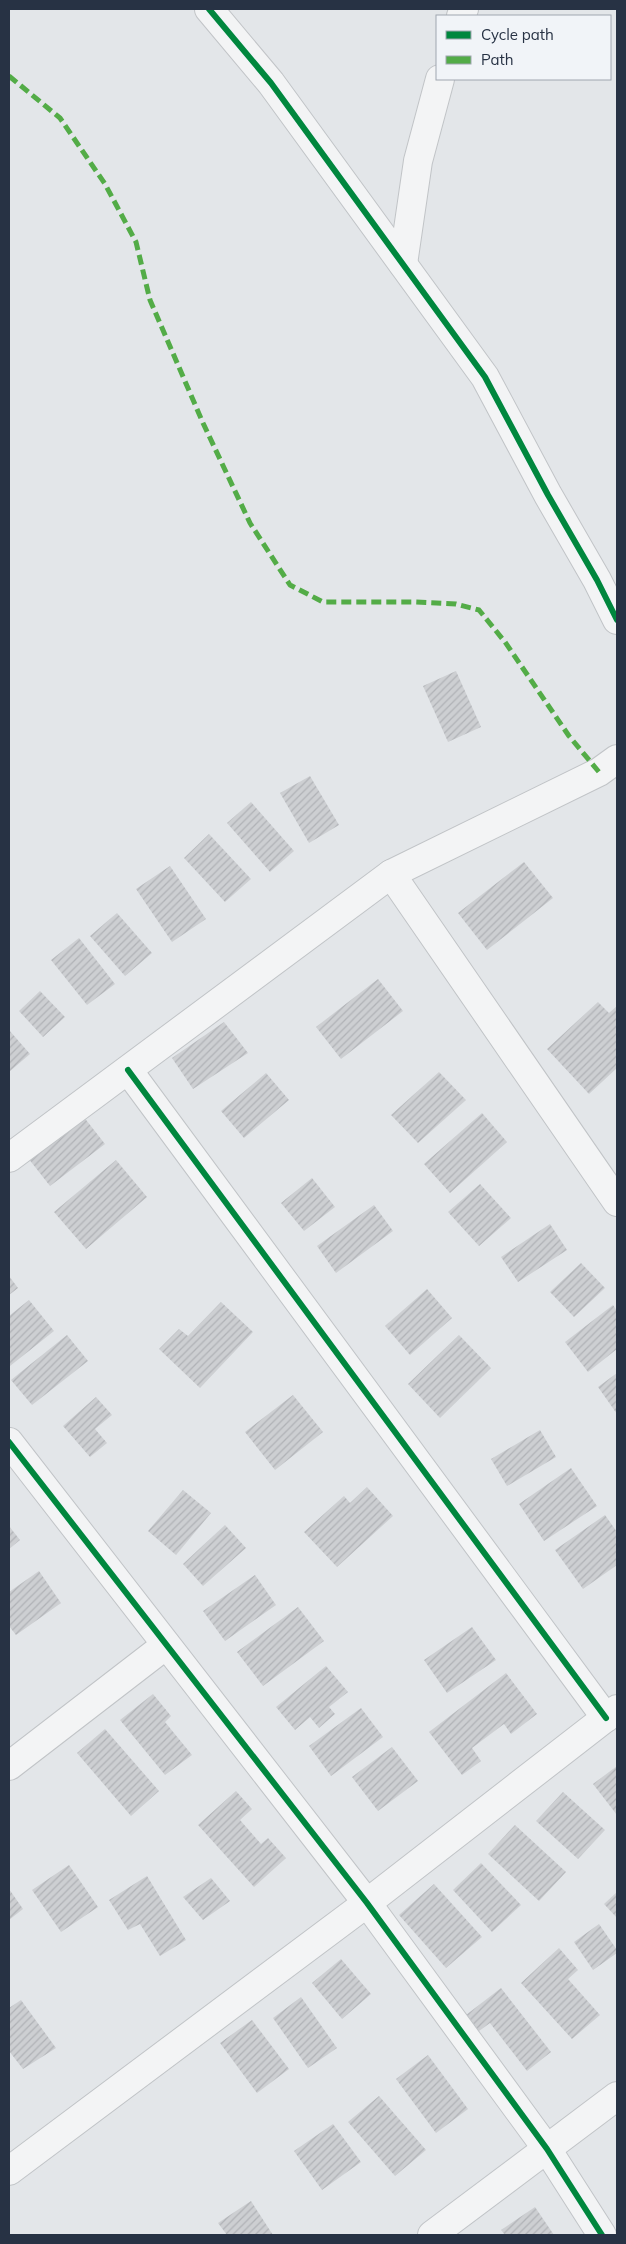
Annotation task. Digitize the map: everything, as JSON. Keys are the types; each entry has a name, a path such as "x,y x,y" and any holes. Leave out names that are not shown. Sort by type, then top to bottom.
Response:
{"street":[{"path":"209,9 271,83 485,377 597,580 617,620"},
{"path":"403,264 418,161 440,80"},
{"path":"9,1158 391,874 599,772 617,759"},
{"path":"391,874 617,1202"},
{"path":"9,2171 368,1903 612,1713 128,1070"},
{"path":"9,1442 368,1903 548,2149 602,2235"},
{"path":"9,1766 166,1645"},
{"path":"432,2235 617,2096"}],"building":[{"path":"456,671 481,727 448,742 423,686"},
{"path":"310,776 339,825 309,843 280,793"},
{"path":"251,802 294,851 270,872 227,823"},
{"path":"209,834 251,879 225,902 184,858"},
{"path":"524,862 553,898 487,950 458,913"},
{"path":"170,866 206,919 172,942 136,889"},
{"path":"117,913 152,953 125,976 90,936"},
{"path":"79,938 115,984 87,1005 51,960"},
{"path":"378,979 403,1011 341,1059 316,1027"},
{"path":"40,991 65,1017 43,1037 19,1011"},
{"path":"598,1002 609,1013 617,1006 617,1068 589,1094 547,1049"},
{"path":"224,1022 248,1053 193,1089 172,1058"},
{"path":"9,1030 30,1054 9,1072"},
{"path":"439,1072 466,1100 418,1143 391,1115"},
{"path":"266,1073 289,1100 244,1138 221,1111"},
{"path":"482,1113 507,1142 450,1193 424,1164"},
{"path":"83,1116 105,1144 50,1186 28,1158"},
{"path":"116,1160 147,1197 86,1249 54,1212"},
{"path":"312,1178 335,1207 304,1231 281,1203"},
{"path":"480,1184 511,1218 479,1246 448,1212"},
{"path":"374,1205 393,1231 336,1273 317,1246"},
{"path":"550,1224 567,1250 518,1282 501,1257"},
{"path":"581,1263 605,1288 574,1317 550,1292"},
{"path":"9,1276 18,1288 9,1295"},
{"path":"427,1289 452,1318 410,1355 385,1326"},
{"path":"29,1300 54,1331 10,1366 9,1316"},
{"path":"221,1302 253,1332 200,1388 159,1349 179,1329 188,1336"},
{"path":"613,1305 617,1311 617,1349 588,1372 565,1342"},
{"path":"67,1335 88,1361 32,1405 11,1380"},
{"path":"459,1335 491,1368 440,1418 408,1384"},
{"path":"617,1373 617,1414 598,1387"},
{"path":"293,1395 323,1432 275,1470 245,1432"},
{"path":"96,1397 112,1415 95,1429 107,1443 90,1457 63,1426"},
{"path":"540,1430 556,1457 507,1486 491,1459"},
{"path":"571,1468 597,1506 544,1541 519,1504"},
{"path":"367,1487 393,1516 337,1567 304,1532 344,1496 350,1503"},
{"path":"183,1490 211,1513 176,1555 148,1531"},
{"path":"605,1515 617,1532 617,1565 583,1589 555,1550"},
{"path":"225,1525 246,1548 203,1586 183,1564"},
{"path":"9,1526 20,1540 9,1549"},
{"path":"39,1571 61,1603 16,1635 9,1626 9,1592"},
{"path":"255,1575 276,1605 225,1641 203,1611"},
{"path":"298,1607 324,1641 263,1686 237,1652"},
{"path":"472,1627 496,1660 447,1693 424,1660"},
{"path":"326,1666 348,1692 329,1707 335,1714 319,1728 310,1717 295,1730 276,1707"},
{"path":"506,1673 537,1714 511,1734 504,1724 472,1748 481,1761 462,1775 429,1732"},
{"path":"153,1694 171,1716 165,1722 192,1755 165,1775 120,1720"},
{"path":"361,1708 383,1737 331,1776 309,1746"},
{"path":"105,1729 159,1791 131,1816 77,1753"},
{"path":"392,1747 418,1781 378,1811 352,1777"},
{"path":"617,1766 617,1815 593,1784"},
{"path":"236,1791 252,1809 240,1820 261,1844 268,1838 286,1858 254,1887 198,1825"},
{"path":"563,1792 605,1830 578,1859 536,1821"},
{"path":"515,1825 566,1872 539,1901 488,1854"},
{"path":"481,1863 521,1905 492,1932 453,1890"},
{"path":"69,1865 98,1907 61,1932 32,1890"},
{"path":"147,1876 186,1940 160,1956 140,1924 128,1930 109,1900"},
{"path":"211,1878 230,1901 203,1920 183,1897"},
{"path":"434,1884 482,1937 446,1968 399,1915"},
{"path":"9,1889 23,1909 9,1920"},
{"path":"617,1892 617,1918 604,1904"},
{"path":"599,1924 617,1950 617,1953 593,1970 574,1942"},
{"path":"559,1948 578,1970 568,1979 600,2015 572,2039 521,1983"},
{"path":"341,1959 371,1994 342,2019 312,1983"},
{"path":"501,1988 551,2052 527,2071 490,2023 479,2031 466,2015"},
{"path":"301,1997 337,2048 308,2068 273,2018"},
{"path":"21,2000 56,2048 23,2069 9,2051 9,2008"},
{"path":"252,2020 289,2069 257,2093 220,2043"},
{"path":"428,2055 468,2109 436,2133 396,2079"},
{"path":"379,2096 426,2150 395,2176 348,2122"},
{"path":"333,2124 361,2162 322,2190 294,2151"},
{"path":"251,2201 273,2235 227,2235 218,2223"},
{"path":"535,2207 554,2235 505,2235 501,2230"}],"marked path":[{"path":"9,76 60,118 105,184 136,242 150,300 203,423 250,523 290,585 323,602 456,604 479,610 505,642 569,736 599,772"}],"cycle path":[{"path":"209,9 271,83 485,377 548,495 597,580 617,620"},
{"path":"128,1070 606,1718"},
{"path":"9,1442 367,1903 547,2149 602,2235"}]}
